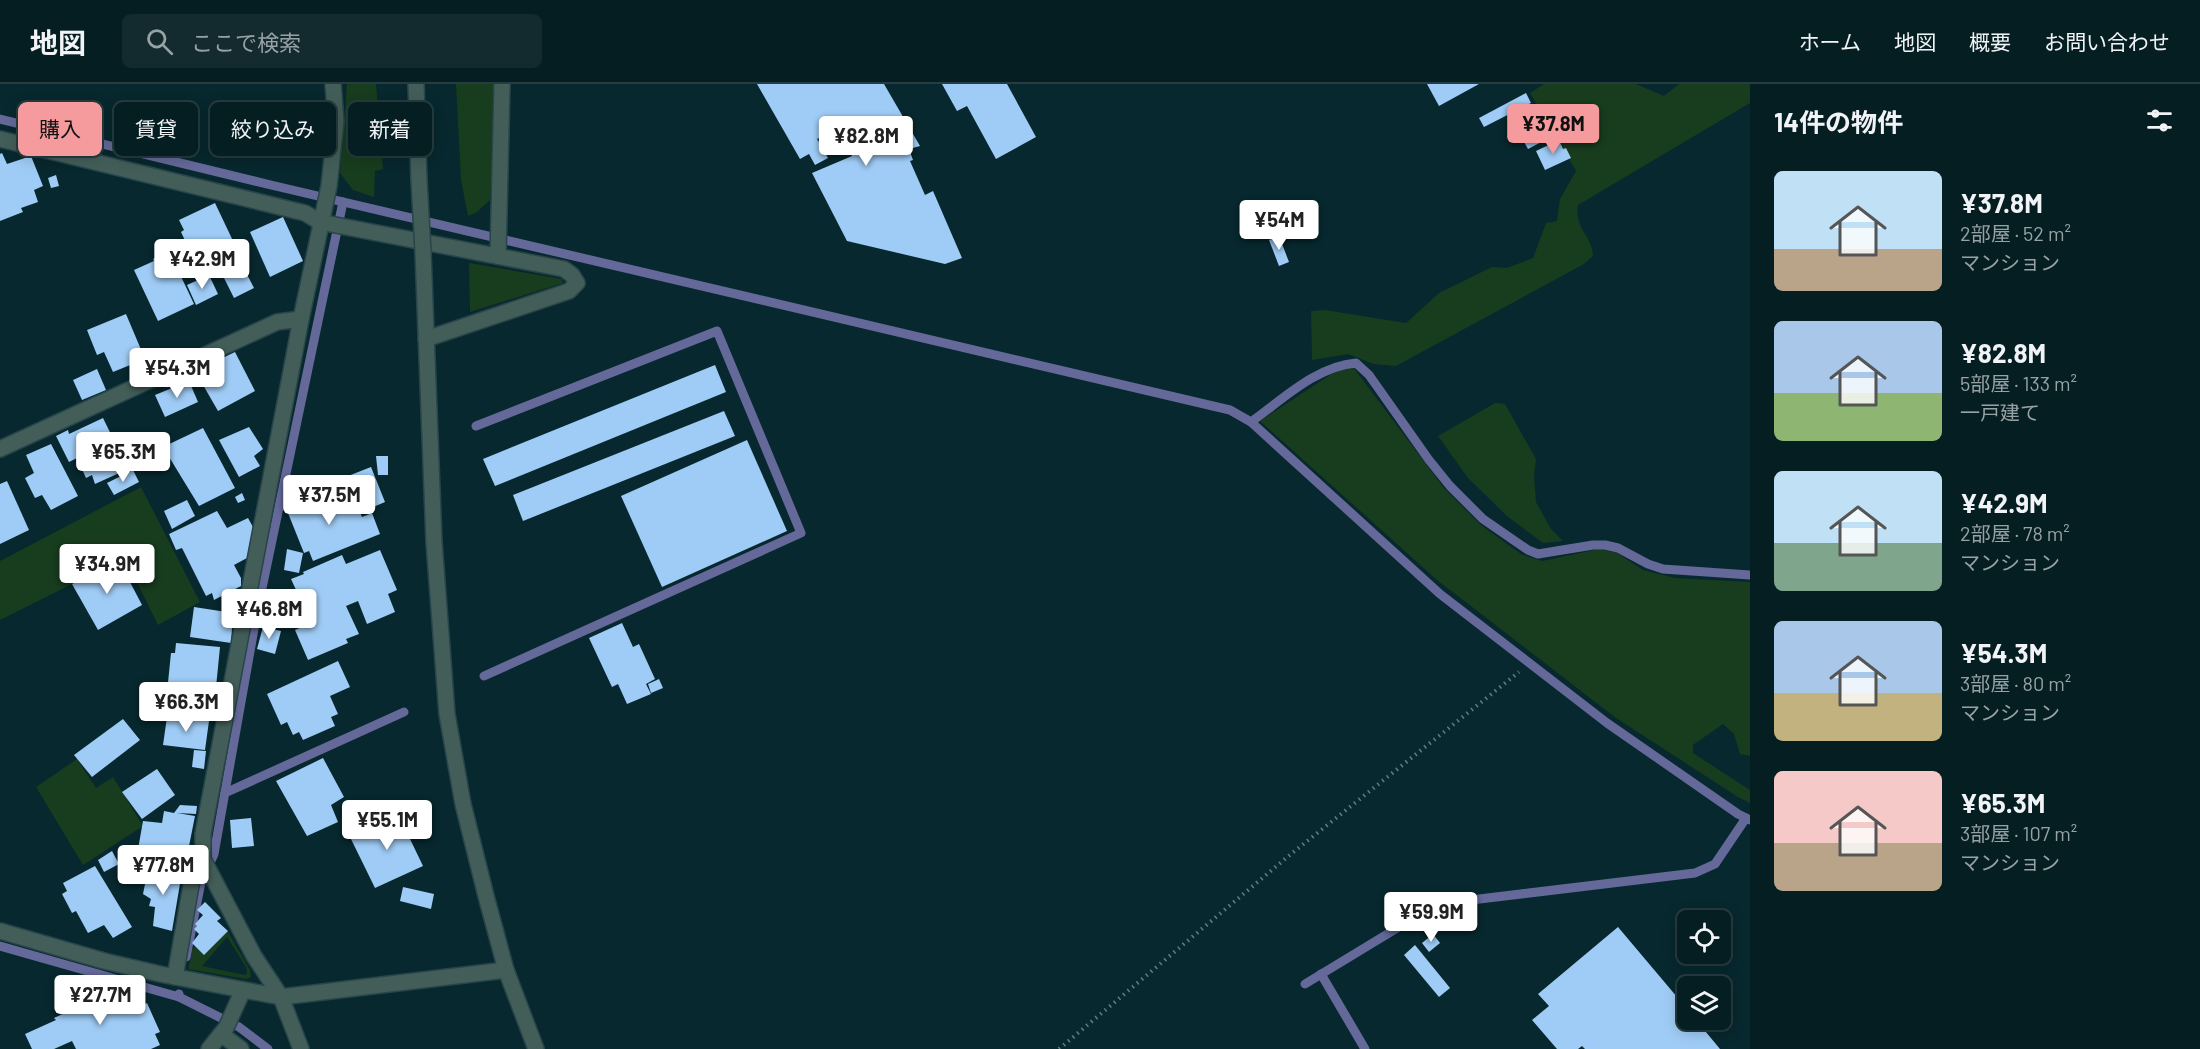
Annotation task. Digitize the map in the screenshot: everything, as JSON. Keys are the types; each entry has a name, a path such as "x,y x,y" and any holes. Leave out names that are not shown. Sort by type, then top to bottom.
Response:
{"street":[{"path":"301,1049 281,997 254,956 206,864 203,834 301,319 332,224 324,204 329,186 336,121 333,84"},
{"path":"416,84 434,542 447,714 463,804 506,970 536,1049"},
{"path":"498,252 502,84"},
{"path":"0,139 305,213 332,224 498,252 564,269 577,283 570,291 426,339"},
{"path":"0,449 277,322 301,319"},
{"path":"175,977 193,874 206,864"},
{"path":"0,931 104,961 281,997 506,970"},
{"path":"209,1049 227,1026 243,990"},
{"path":"227,1026 241,1049"}],"path":[{"path":"1059,1049 1291,854 1519,672"}],"green space":[{"path":"347,84 376,84 377,102 348,102 348,156 382,156 383,169 375,171 374,197 353,190 340,173"},
{"path":"456,84 497,84 490,200 477,212 468,216 461,180"},
{"path":"1544,84 1636,84 1664,96 1679,84 1750,84 1750,103 1578,205 1579,220 1590,243 1593,256 1584,264 1396,366 1374,364 1348,354 1312,360 1311,311 1325,310 1406,323 1439,293 1492,267 1507,268 1533,258 1546,223 1557,221 1560,199 1576,171 1530,93"},
{"path":"469,263 562,279 563,283 470,312"},
{"path":"1353,367 1444,488 1481,525 1521,554 1542,561 1599,549 1617,553 1643,570 1675,578 1750,582 1750,756 1740,754 1734,734 1723,724 1693,745 1693,753 1750,790 1750,803 1616,718 1437,580 1260,421 1336,371"},
{"path":"1495,403 1505,404 1536,459 1534,476 1536,502 1551,529 1563,541 1543,543 1508,517 1468,478 1438,436"},
{"path":"141,487 200,602 158,625 121,550 77,575 72,584 0,620 0,561"},
{"path":"77,759 96,788 113,777 143,826 83,865 36,787"},
{"path":"227,930 250,970 251,977 246,979 188,969 192,950 197,944 205,952","holes":["227,937 246,967 245,975 202,966"]}],"building":[{"path":"757,84 884,84 920,146 909,149 913,160 910,161 925,195 933,191 962,258 945,264 847,241 812,173 852,156 839,128 817,139 828,158 815,165 809,154 800,159"},
{"path":"942,84 1007,84 1036,137 996,159 967,106 957,111"},
{"path":"1427,84 1479,84 1439,106"},
{"path":"1526,93 1531,103 1484,127 1479,118"},
{"path":"1542,107 1555,131 1547,136 1540,124 1547,139 1528,149 1516,127 1536,117 1533,111"},
{"path":"1559,140 1571,158 1545,170 1536,151"},
{"path":"2,153 7,164 31,156 43,186 34,190 38,202 21,208 23,212 0,221 0,154"},
{"path":"56,175 59,186 51,188 48,178"},
{"path":"215,203 234,243 195,262 181,232 184,230 179,220"},
{"path":"283,217 303,261 270,277 250,232"},
{"path":"1279,236 1289,262 1279,266 1269,240"},
{"path":"169,251 194,304 158,321 134,270"},
{"path":"239,259 254,288 234,298 219,268"},
{"path":"209,275 218,294 196,305 187,285"},
{"path":"126,314 145,359 113,372 104,352 97,355 87,330"},
{"path":"235,352 255,391 218,411 195,371"},
{"path":"715,365 726,392 495,486 483,459"},
{"path":"97,369 106,390 82,400 73,380"},
{"path":"189,381 198,402 165,417 155,395"},
{"path":"724,411 735,436 523,521 513,495"},
{"path":"103,418 128,469 95,484 92,475 86,478 77,458 69,462 56,436 68,430 69,434"},
{"path":"249,427 263,449 254,456 260,466 239,477 219,440"},
{"path":"203,428 235,488 199,506 163,447"},
{"path":"747,440 787,531 662,587 621,496"},
{"path":"51,444 78,496 51,510 42,495 35,498 25,478 34,473 26,455"},
{"path":"376,456 388,456 388,475 378,475"},
{"path":"371,467 385,502 364,511 360,504 355,505 343,478"},
{"path":"133,470 139,482 114,495 107,483"},
{"path":"7,481 29,530 0,544 0,484"},
{"path":"330,491 339,513 353,508 355,512 359,510 362,517 372,513 380,534 313,561 309,551 304,553 286,508"},
{"path":"242,493 245,500 238,503 235,497"},
{"path":"187,500 195,516 172,529 164,511"},
{"path":"217,511 227,528 248,518 253,527 247,558 234,565 241,578 241,586 214,600 212,593 206,596 182,548 176,550 169,534"},
{"path":"287,549 303,553 299,573 284,570"},
{"path":"380,550 397,590 388,594 395,612 367,624 358,601 346,606 359,634 346,639 348,643 308,660 295,630 304,626 293,601 304,596 301,590 297,592 291,579 342,555 346,564"},
{"path":"119,561 142,605 98,630 72,584"},
{"path":"194,607 233,613 231,643 190,637"},
{"path":"622,623 633,647 639,644 655,679 646,684 651,694 627,704 618,684 612,687 589,638"},
{"path":"263,627 281,631 275,654 257,649"},
{"path":"176,643 220,647 214,707 206,708 206,715 175,715 176,704 166,702 171,653 175,653"},
{"path":"338,661 350,687 330,696 338,714 331,717 335,726 303,740 299,732 293,735 287,722 281,725 267,694"},
{"path":"659,679 663,688 651,693 648,684"},
{"path":"170,715 209,721 205,750 163,745 167,717"},
{"path":"123,719 140,740 92,777 74,755"},
{"path":"194,750 206,751 204,769 192,767"},
{"path":"323,758 344,797 331,805 338,822 307,836 276,781"},
{"path":"157,769 175,795 142,819 122,792"},
{"path":"180,805 197,806 196,814 177,813 195,816 185,866 137,855 143,821 162,823 164,811 174,813"},
{"path":"398,814 423,866 375,888 350,837"},
{"path":"251,818 254,846 232,848 230,820"},
{"path":"112,851 119,864 104,872 98,860"},
{"path":"95,866 132,927 113,938 104,925 88,933 76,911 72,913 62,894 67,891 63,883"},
{"path":"153,867 182,872 172,931 153,926 155,907 149,906 151,899 143,894 147,874 151,875"},
{"path":"403,887 434,894 431,909 400,901"},
{"path":"205,902 221,918 217,921 228,931 204,955 192,943 199,934 194,929 197,926 195,924 203,915 197,910"},
{"path":"1618,927 1677,997 1677,1030 1704,1030 1720,1049 1585,1049 1582,1046 1578,1049 1557,1049 1532,1020 1549,1006 1538,994"},
{"path":"1433,934 1440,943 1429,952 1422,943"},
{"path":"1415,945 1450,988 1439,997 1404,955"},
{"path":"112,987 120,1005 136,998 140,1006 147,1003 160,1032 155,1034 160,1045 151,1049 76,1049 72,1041 54,1049 32,1049 25,1034 56,1020 54,1018 69,1011 68,1008"}],"waterway":[{"path":"0,119 271,185 1230,410 1251,422 1440,594 1607,723 1750,820"},
{"path":"186,957 201,882 214,854 257,612 343,202"},
{"path":"476,426 717,331 801,533 484,676"},
{"path":"1251,422 1314,377 1342,365 1356,363 1369,375 1450,486 1483,519 1528,550 1538,554 1605,545 1618,548 1648,564 1663,569 1750,575"},
{"path":"225,793 404,712"},
{"path":"1305,984 1417,916 1471,900 1695,873 1715,864 1746,818"},
{"path":"0,946 179,997 179,994"},
{"path":"1321,974 1365,1049"},
{"path":"179,997 239,1027 268,1049"}]}
